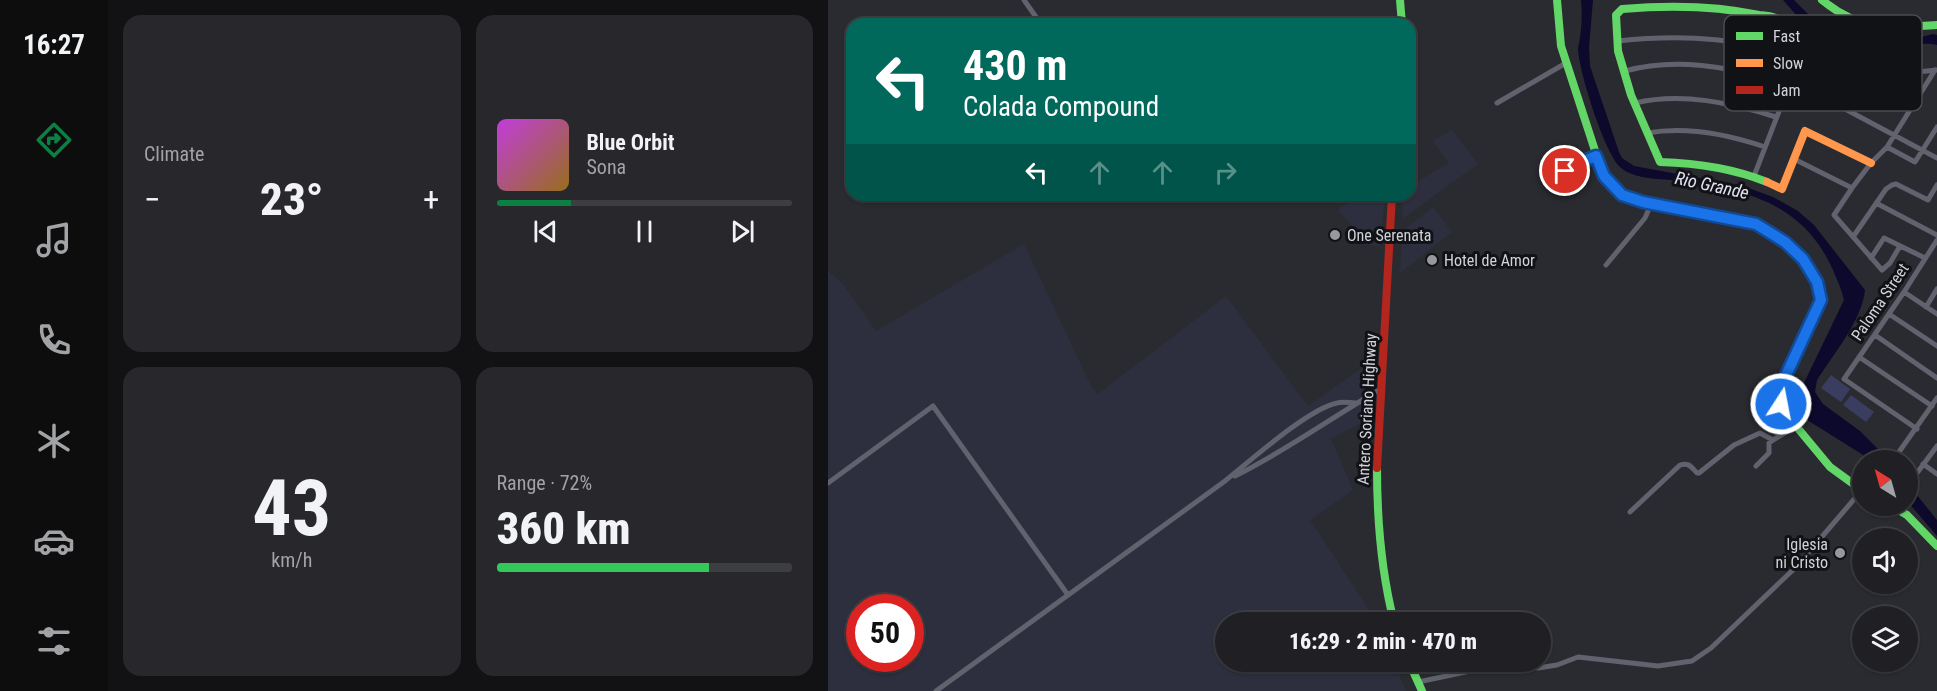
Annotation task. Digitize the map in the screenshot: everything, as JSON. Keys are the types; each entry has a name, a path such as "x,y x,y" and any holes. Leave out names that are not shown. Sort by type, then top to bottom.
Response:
{"main road":[{"path":"1403,0 1403,18"},
{"path":"1557,0 1560,43 1566,63 1596,156 1604,176 1617,191 1628,198 1651,204 1756,224 1785,242 1809,266 1820,291 1820,305 1780,392 1784,410 1796,426 1830,467 1852,483"},
{"path":"1822,0 1841,15"},
{"path":"1761,15 1732,9 1687,5 1622,9 1616,15 1618,51 1635,103 1660,162 1708,164 1755,176 1782,189 1804,130 1871,163"},
{"path":"1922,26 1937,25"},
{"name":"Antero Soriano Highway","path":"1392,201 1377,474 1378,534 1382,572 1392,612"},
{"path":"1908,516 1937,546"},
{"path":"1414,672 1422,691"}],"street":[{"path":"1024,0 1037,18"},
{"path":"1618,41 1680,36 1724,40"},
{"path":"1497,103 1566,63"},
{"path":"1625,71 1657,65 1703,66 1724,69"},
{"path":"1922,92 1936,70"},
{"path":"1635,103 1662,99 1700,100 1724,104"},
{"path":"1755,111 1776,117"},
{"path":"1755,176 1779,111"},
{"path":"1847,111 1895,134 1937,158"},
{"path":"1900,246 1882,270 1834,215 1871,163 1887,147 1910,111"},
{"path":"1887,147 1915,162 1937,127"},
{"path":"1647,134 1669,131 1709,133 1733,137 1765,147"},
{"path":"1549,184 1572,167 1596,156"},
{"path":"1794,159 1852,188"},
{"path":"1853,237 1886,189 1892,184 1928,200 1937,185"},
{"path":"1876,203 1937,235"},
{"path":"1606,265 1645,218 1651,204"},
{"path":"1871,258 1884,238 1925,258"},
{"name":"Paloma Street","path":"1917,429 1844,379 1937,240"},
{"path":"1926,307 1937,289"},
{"path":"1904,292 1937,314"},
{"path":"1889,314 1937,346"},
{"path":"1875,335 1937,378"},
{"path":"1859,357 1932,406"},
{"path":"1226,481 1295,443 1321,424 1381,388"},
{"path":"1901,450 1937,398"},
{"path":"936,691 1226,481 1259,453 1313,414 1337,403 1356,403"},
{"path":"828,483 933,406 1068,595"},
{"path":"1756,466 1769,453 1769,443 1796,426"},
{"path":"1630,512 1680,465 1686,463 1699,473 1743,440 1760,433 1773,440"},
{"path":"1918,472 1937,446"},
{"path":"1923,464 1937,474"},
{"path":"1418,682 1508,663 1538,668 1557,665 1578,657 1658,666 1692,661 1711,648 1796,567 1852,503"}],"shaded area":[{"path":"1452,130 1478,164 1402,219 1403,201 1416,201 1416,182 1449,163 1433,141"},
{"path":"1350,201 1384,201 1380,246 1370,245 1338,210"},
{"path":"1433,207 1452,232 1400,273 1402,231"},
{"path":"1024,244 1091,386 1098,394 1226,296 1308,406 1372,361 1366,420 1331,439 1353,490 1310,520 1370,612 1215,612 1215,672 1398,672 1406,691 828,691 828,271 843,284 876,331"},
{"path":"1831,375 1850,389 1841,402 1821,388"},
{"path":"1851,395 1874,412 1866,422 1843,405"}],"water":[{"name":"Rio Grande","path":"1581,0 1593,0 1589,47 1590,66 1622,158 1634,166 1743,186 1773,197 1798,211 1814,225 1865,290 1853,325 1817,380 1815,392 1823,404 1860,431 1879,450 1855,450 1804,418 1796,410 1797,395 1844,300 1833,270 1820,246 1786,213 1766,202 1721,188 1636,175 1619,166 1606,144 1583,76 1578,50"},
{"path":"1783,0 1794,0 1809,15 1796,15"},
{"path":"1937,35 1937,45 1922,44 1922,37"},
{"path":"1918,496 1937,520 1937,536 1918,514"}],"traffic: fast":[{"path":"1400,0 1402,18"},
{"path":"1557,0 1561,46 1601,169 1612,186 1628,198 1748,221 1760,226 1797,253 1815,278 1820,305 1781,386 1779,396 1781,404 1796,426 1830,467 1852,483"},
{"path":"1822,0 1845,15"},
{"path":"1764,15 1725,9 1657,7 1622,9 1616,15 1618,51 1631,95 1660,162 1714,167 1767,182"},
{"path":"1922,26 1937,25"},
{"path":"1377,468 1381,546 1392,612"},
{"path":"1908,516 1937,546"},
{"path":"1413,672 1422,691"}],"traffic: slow":[{"path":"1767,182 1782,189 1805,131 1871,163"}],"traffic: jam":[{"path":"1377,468 1392,201"}],"place":[{"name":"One Serenata","path":"1335,235"},
{"name":"Hotel de Amor","path":"1432,260"},
{"name":"Iglesia ni Cristo","path":"1840,553"}],"route":[{"path":"1565,171 1596,156 1604,176 1612,186 1628,198 1748,221 1785,242 1803,259 1817,282 1821,300 1781,386 1779,396 1781,404"}]}
